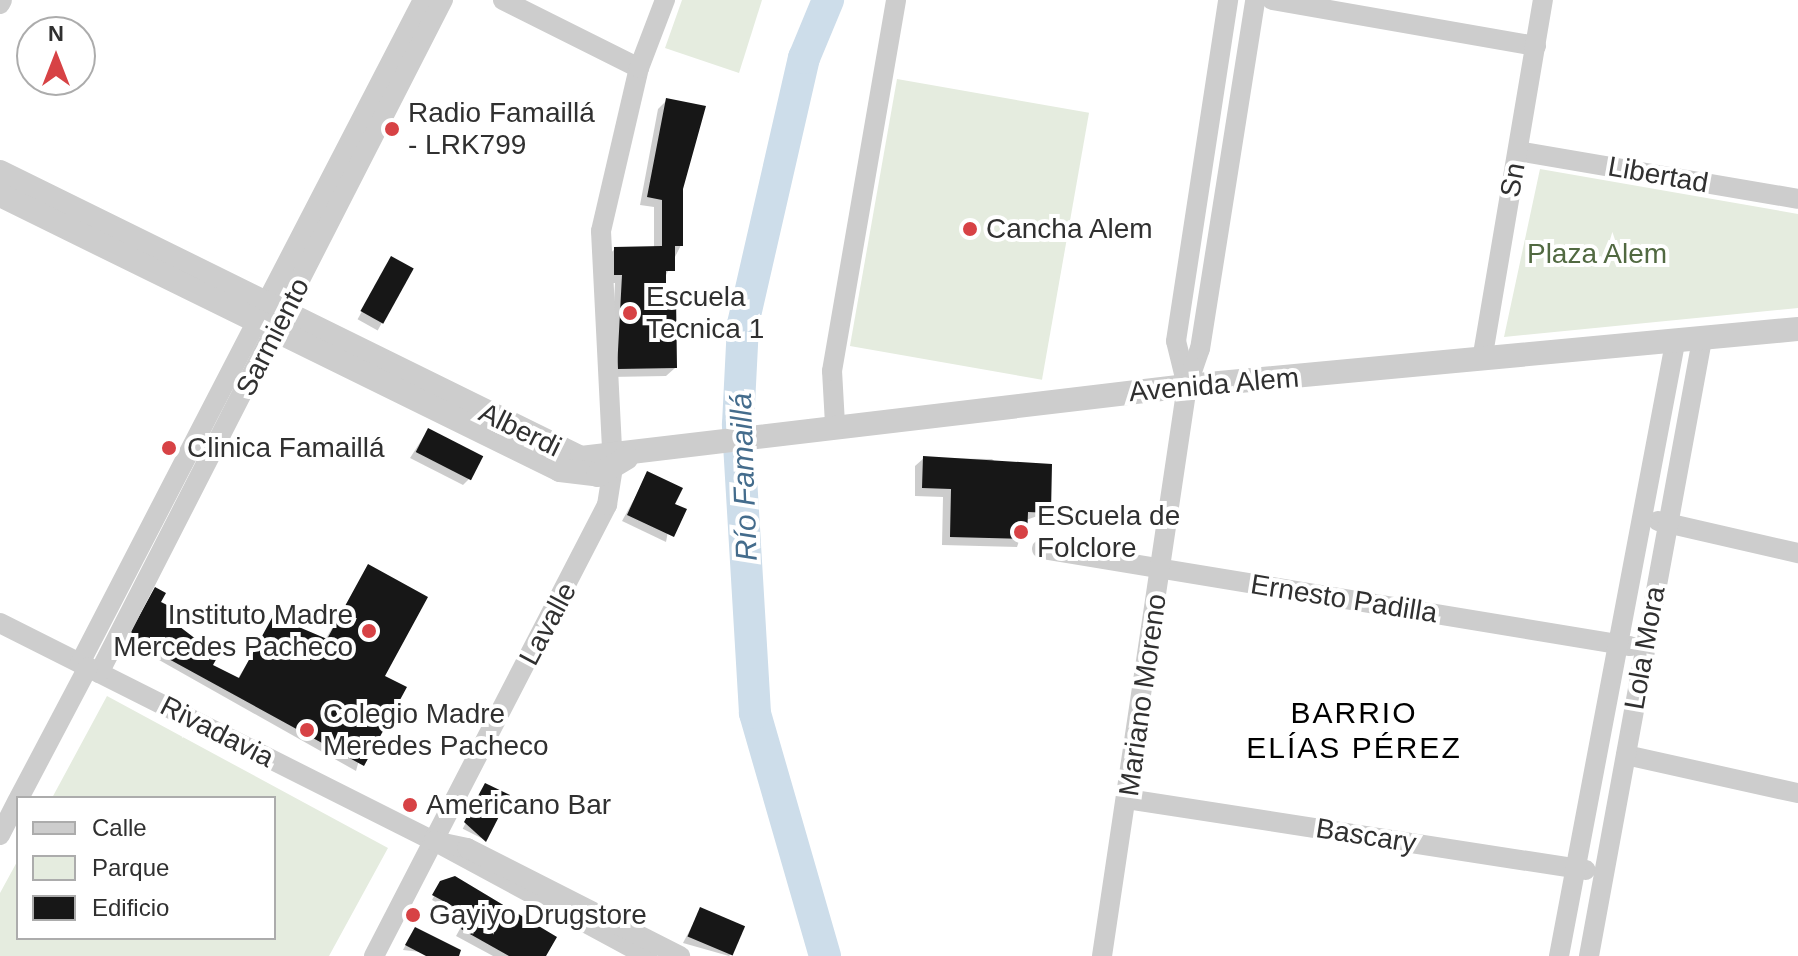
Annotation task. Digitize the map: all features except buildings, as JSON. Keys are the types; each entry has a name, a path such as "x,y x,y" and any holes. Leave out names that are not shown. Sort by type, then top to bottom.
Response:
{"street":[{"name":"Sarmiento","path":"273,318 423,0"},
{"name":"Sarmiento","path":"21,796 443,0"},
{"path":"503,0 639,68"},
{"name":"Lavalle","path":"374,956 598,527 617,460 601,231 639,68 665,0"},
{"path":"828,426 832,371 896,0"},
{"name":"Mariano Moreno","path":"1187,386 1176,341 1228,0"},
{"name":"Mariano Moreno","path":"1102,956 1187,386 1200,349 1255,0"},
{"path":"1272,0 1536,46"},
{"name":"Sn","path":"1482,360 1543,0"},
{"name":"Libertad","path":"1518,151 1798,199"},
{"name":"Alberdi","path":"0,172 273,318"},
{"name":"Alberdi","path":"0,195 563,451 617,460"},
{"name":"Avenida Alem","path":"617,460 683,442 1187,386 1675,343 1798,329"},
{"name":"Lola Mora","path":"1589,956 1702,340"},
{"name":"Lola Mora","path":"1559,956 1675,343"},
{"path":"1643,517 1798,553"},
{"name":"Ernesto Padilla","path":"1042,549 1645,647"},
{"name":"Rivadavia","path":"0,623 87,670 434,841 647,956"},
{"name":"Rivadavia","path":"0,638 87,670"},
{"path":"1626,755 1798,793"},
{"name":"Bascary","path":"1127,799 1604,873"},
{"name":"Sarmiento","path":"0,835 16,805"},
{"name":"Rivadavia","path":"434,841 467,848 680,956"}],"green space":[{"path":"682,0 762,0 739,73 665,48"},
{"name":"Cancha Alem","path":"897,79 1089,113 1042,380 850,346"},
{"name":"Plaza Alem","path":"1540,169 1798,214 1798,308 1504,337"},
{"path":"107,696 388,848 329,956 0,956 0,893 16,864 16,940 276,940 276,796 53,796"}],"waterway":[{"name":"Río Famaillá","path":"825,956 755,713 738,424 743,324 804,58 828,0"}],"place":[{"name":"Radio Famaillá - LRK799","path":"392,129"},
{"name":"Cancha Alem","path":"970,229"},
{"name":"Escuela Tecnica 1","path":"630,313"},
{"name":"Clinica Famaillá","path":"169,448"},
{"name":"EScuela de Folclore","path":"1021,532"},
{"name":"Instituto Madre Mercedes Pacheco","path":"369,631"},
{"name":"Colegio Madre Meredes Pacheco","path":"307,730"},
{"name":"Americano Bar","path":"410,805"},
{"name":"Gayiyo Drugstore","path":"413,915"}],"district":[{"name":"BARRIO ELÍAS PÉREZ","path":"1354,730"}]}
